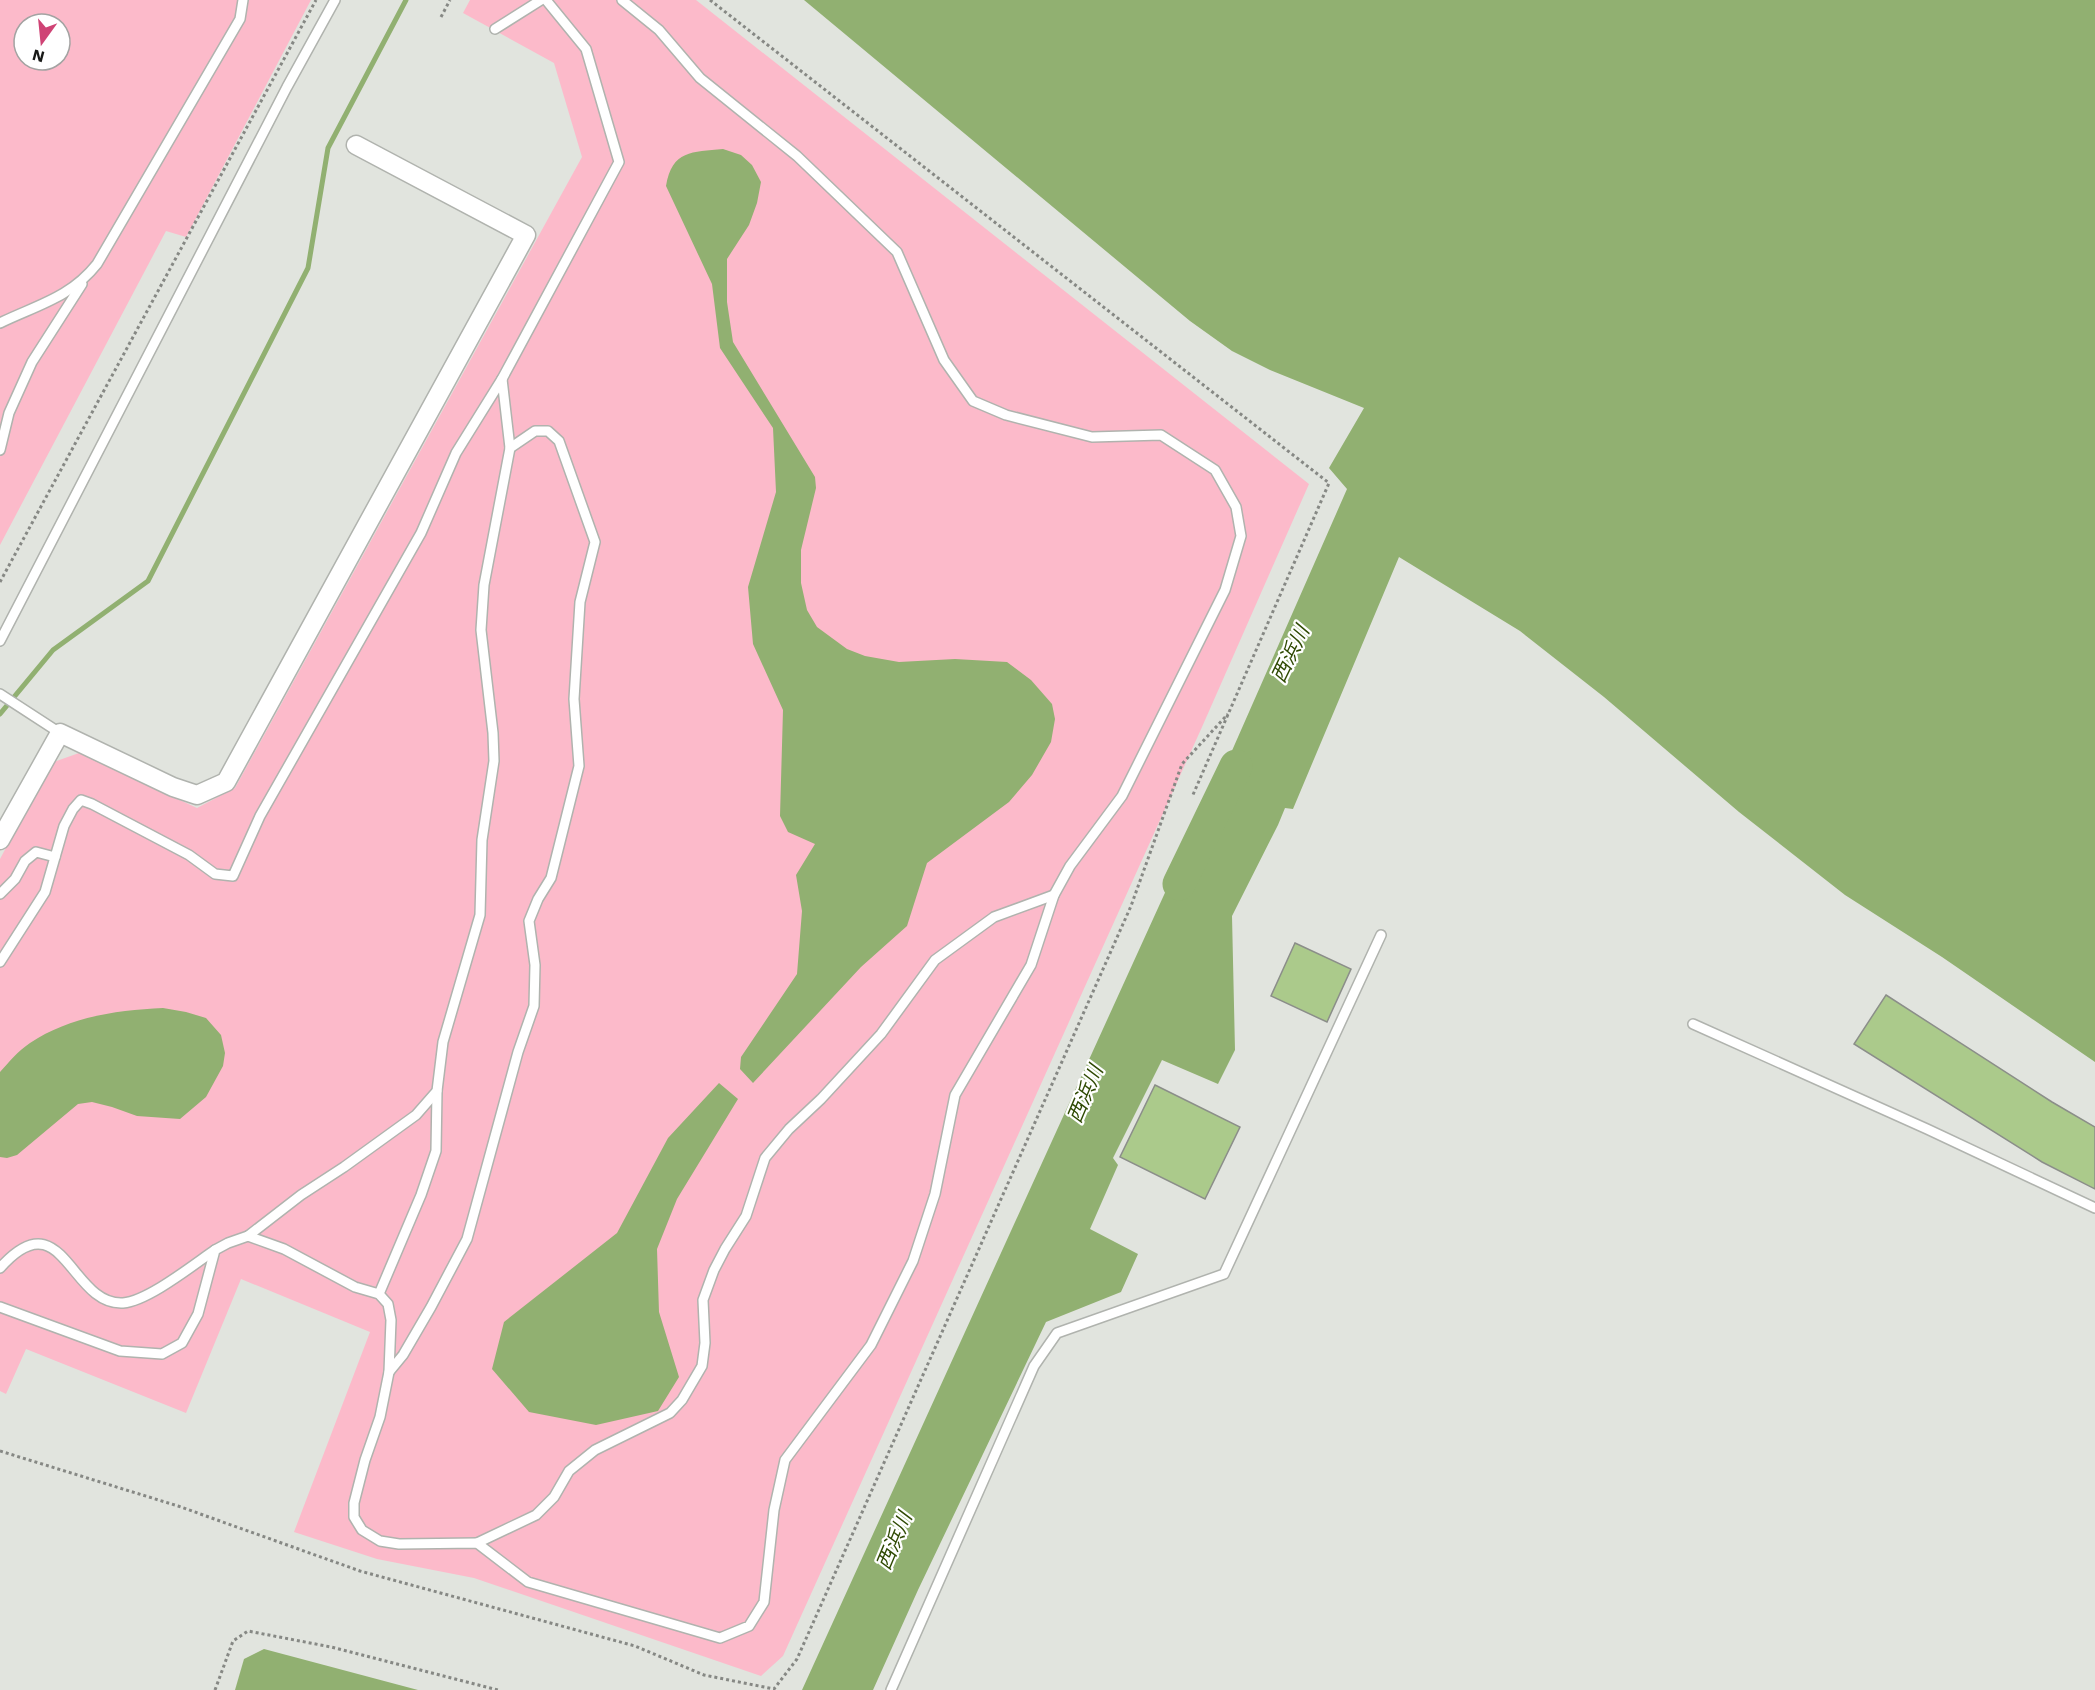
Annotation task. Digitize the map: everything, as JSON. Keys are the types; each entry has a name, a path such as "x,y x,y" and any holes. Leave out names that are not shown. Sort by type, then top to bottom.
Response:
{"street":[{"path":"0,840 60,733 172,787 197,795 226,782 526,235 356,145"}],"lane":[{"path":"0,450 9,413 32,362 84,280 97,264 240,19 243,0"},
{"path":"0,640 335,0"},
{"path":"495,29 541,0"},
{"path":"0,962 45,892 64,826 81,800 189,855 215,874 233,876 260,816 421,533 456,453 502,379 619,162 586,49 546,0"},
{"path":"477,1543 528,1582 720,1638 749,1626 764,1602 774,1510 785,1460 871,1345 913,1262 935,1194 955,1095 1031,965 1054,895 1070,866 1122,796 1225,590 1240,536 1236,507 1215,471 1161,435 1092,437 1006,415 973,401 944,360 897,252 797,156 700,78 659,30 622,0"},
{"path":"0,323 48,303 84,280"},
{"path":"379,1294 422,1195 435,1151 437,1091 443,1042 480,915 482,840 494,761 493,732 481,630 487,565 510,448 502,379"},
{"path":"389,1372 403,1355 467,1239 518,1052 534,1006 535,965 530,921 538,899 551,878 579,766 574,699 580,602 595,542 559,441 548,431 534,431 510,448"},
{"path":"0,694 60,733"},
{"path":"0,894 15,879 25,861 36,852 54,857"},
{"path":"248,1236 284,1249 355,1287 379,1294 388,1304 391,1320 389,1372 380,1417 365,1460 354,1503 354,1517 362,1530 380,1541 399,1544 477,1543 536,1515 554,1497 568,1471 595,1450 670,1413 682,1400 702,1366 705,1343 703,1300 714,1270 746,1216 765,1158 789,1129 821,1099 881,1034 936,960 994,917 1054,895"},
{"path":"891,1690 1034,1366 1057,1333 1224,1274 1381,935"},
{"path":"1693,1024 1927,1129 2095,1208"},
{"path":"0,1268 17,1250 30,1244 43,1245 54,1249 91,1289 105,1299 123,1303 152,1293 215,1250 248,1236 416,1115 437,1091"},
{"path":"0,1308 120,1351 162,1354 182,1343 198,1314 215,1250"}],"path":[{"path":"0,582 316,0"},
{"path":"441,18 450,0"},
{"path":"710,0 1329,483 1192,797"},
{"path":"0,1451 178,1506 360,1571 635,1646 704,1675 774,1689 797,1659 1131,906 1182,764 1228,714"},
{"path":"215,1690 233,1641 248,1631 341,1650 498,1690"}],"shaded area":[{"path":"0,0 311,0 186,237 166,231 0,545"},
{"path":"470,0 696,0 1309,484 1202,727 783,1656 761,1676 474,1578 377,1559 294,1532 370,1332 241,1279 186,1413 26,1349 6,1394 0,1391 0,859 51,763 79,753 197,808 235,788 582,157 554,63 463,13"}],"water":[{"path":"804,0 2095,0 2095,1062 1942,957 1845,895 1739,812 1604,697 1520,631 1399,557 1293,809 1285,808 1232,916 1235,1050 1218,1084 1162,1060 1113,1158 1118,1165 1090,1229 1138,1254 1121,1292 1046,1322 918,1590 873,1690 802,1690 1189,840 1206,846 1224,808 1209,803 1347,489 1329,468 1364,408 1270,370 1232,351 1190,321"},
{"path":"723,149 741,155 752,165 761,182 749,225 727,259 727,302 733,342 815,477 816,488 801,550 801,583 807,610 817,627 847,649 865,656 899,662 955,659 1007,662 1031,680 1052,704 1055,719 1051,742 1032,775 1009,802 927,863 907,926 861,967 753,1083 740,1069 741,1057 797,974 802,911 796,875 815,844 788,832 780,816 783,710 753,644 748,587 776,492 773,428 720,348 712,284 666,186 673,165 678,159 702,151"},
{"path":"163,1008 206,1018 221,1035 225,1053 223,1066 206,1097 180,1119 137,1116 92,1102 78,1104 17,1155 7,1158 0,1157 0,1072 18,1053 45,1034 77,1021 111,1013"},
{"path":"719,1083 738,1099 677,1199 657,1249 659,1312 679,1377 658,1411 596,1425 529,1412 492,1369 504,1322 617,1233 668,1138"},
{"path":"264,1649 418,1690 235,1690 244,1659"}],"building":[{"path":"1295,943 1351,969 1327,1022 1271,996"},
{"path":"1886,995 2052,1102 2095,1127 2095,1189 2042,1162 1854,1044"},
{"path":"1155,1085 1240,1127 1205,1199 1120,1157"}],"waterway":[{"path":"0,714 53,650 148,581 308,268 328,148 406,0"},
{"name":"西浜川","path":"1179,884 1236,766"}]}
